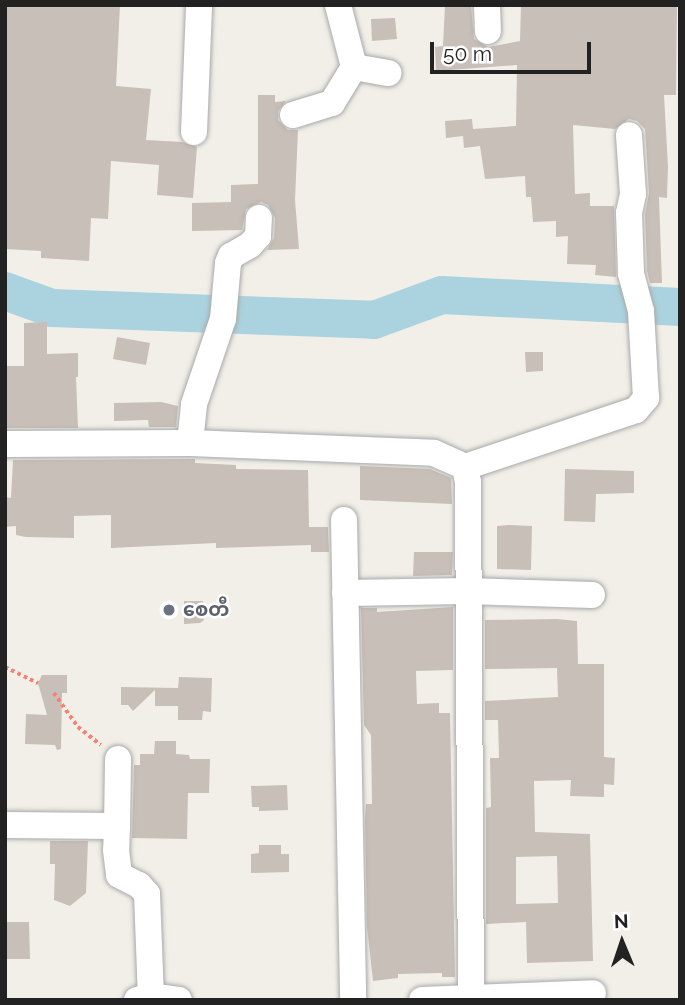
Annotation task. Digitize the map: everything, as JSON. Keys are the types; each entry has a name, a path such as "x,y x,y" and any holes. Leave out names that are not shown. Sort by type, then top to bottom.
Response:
{"street":[{"path":"194,132 199,5"},
{"path":"293,115 331,103 354,67 338,5"},
{"path":"354,67 388,73"},
{"path":"5,444 190,443 434,453 465,467 629,412 646,398 641,311 631,273 629,213 633,194 629,135"},
{"path":"190,443 194,404 223,319 231,256 250,245 258,236 259,218"},
{"path":"465,467 468,482 471,998"},
{"path":"344,520 353,1000"},
{"path":"345,593 467,591 592,595"},
{"path":"118,759 116,850 119,875 139,885 148,894 144,998 178,1000"},
{"path":"5,825 117,826"},
{"path":"422,1000 501,999 593,993"}],"path":[{"path":"5,667 38,683"},
{"path":"54,693 78,727"}],"building":[{"path":"5,5 120,5 116,86 151,89 146,140 182,142 197,147 193,198 157,195 159,165 111,161 108,219 91,218 89,261 41,258 41,251 5,249"},
{"path":"445,5 471,5 474,39 488,47 520,41 521,5 677,5 676,95 664,95 668,167 667,198 659,197 662,283 650,283 647,271 645,214 649,193 645,129 637,121 629,119 615,129 573,125 575,194 590,193 590,206 614,206 616,277 595,275 596,265 567,264 568,236 556,237 556,221 533,222 531,197 526,197 525,176 485,179 480,146 464,148 463,136 446,138 445,121 472,119 473,129 516,126 517,65 436,71 435,47 443,46"},
{"path":"395,18 397,39 372,41 371,19"},
{"path":"258,95 275,95 275,102 286,101 278,111 278,120 288,130 298,130 295,200 299,249 267,250 274,238 275,218 268,205 261,202 246,209 242,230 192,231 192,203 231,202 231,185 258,184"},
{"path":"47,322 47,354 78,353 78,428 5,428 5,366 24,366 24,323"},
{"path":"117,337 150,343 146,365 113,359"},
{"path":"525,352 543,352 543,371 526,372"},
{"path":"161,402 178,406 176,427 149,427 148,420 114,421 114,403"},
{"path":"195,459 195,463 236,465 236,469 308,470 309,527 328,527 329,552 311,552 311,545 216,548 216,543 111,548 111,515 74,516 74,538 26,537 16,535 16,526 5,527 5,497 11,498 13,460"},
{"path":"360,466 430,469 451,478 452,504 360,500"},
{"path":"565,469 634,471 634,493 596,494 595,522 564,521"},
{"path":"497,526 532,526 531,570 497,569"},
{"path":"414,552 453,552 452,575 413,576"},
{"path":"184,601 203,601 204,620 200,623 184,624"},
{"path":"453,607 453,670 416,671 417,704 439,703 439,713 450,713 455,977 442,977 442,973 398,974 398,978 373,981 367,927 365,820 366,804 372,804 371,735 364,725 361,608 377,608 377,612"},
{"path":"485,620 577,621 578,664 604,664 604,757 615,758 614,785 604,784 604,797 570,796 571,780 534,781 535,832 590,834 593,961 527,963 526,922 486,924 486,808 491,807 490,758 499,758 498,720 485,720 485,701 558,697 557,668 485,669","holes":["557,856 558,903 516,904 516,857"]},
{"path":"42,675 67,675 67,693 62,693 61,749 57,750 55,745 25,744 26,714 47,715 38,683"},
{"path":"179,677 212,678 211,712 203,711 202,720 178,720 178,706 155,706 155,690 133,711 128,705 121,705 121,687 178,688"},
{"path":"155,741 176,741 176,754 189,755 190,759 210,759 209,793 188,793 187,839 132,838 134,765 140,765 140,754 154,754"},
{"path":"287,785 288,810 259,811 259,807 252,807 251,786"},
{"path":"50,841 88,841 86,893 70,906 54,900 55,864 50,864"},
{"path":"259,845 281,845 281,854 289,854 289,872 251,873 251,854 259,853"},
{"path":"5,922 29,922 30,959 5,959"}],"waterway":[{"path":"5,291 52,308 374,320 442,295 680,307"}],"place":[{"name":"စေတီ","path":"169,610"}]}
